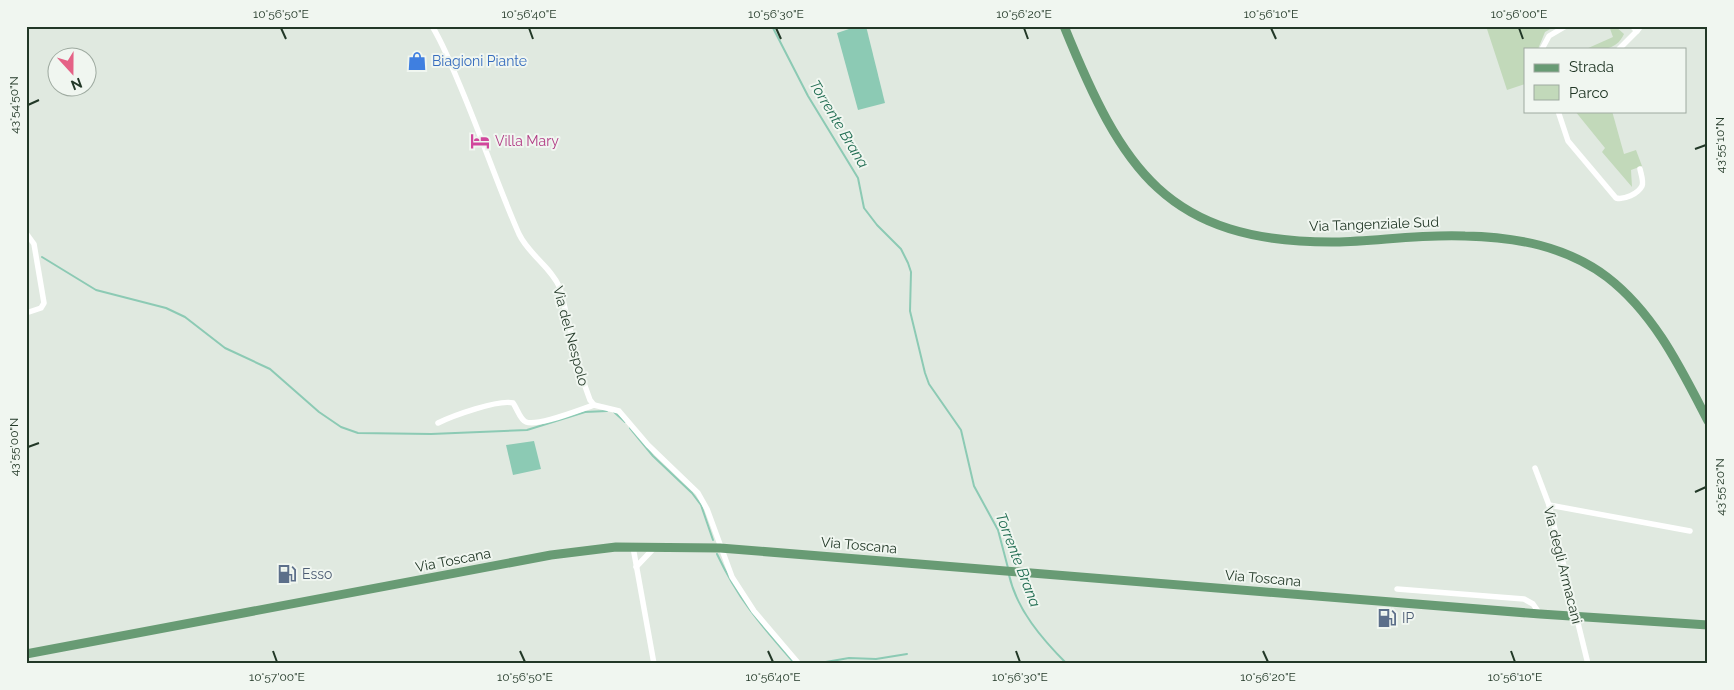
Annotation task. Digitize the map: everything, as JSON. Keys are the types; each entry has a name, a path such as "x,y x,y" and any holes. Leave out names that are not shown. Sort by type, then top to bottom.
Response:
{"main road":[{"name":"Via Tangenziale Sud","path":"1064,26 1095,99 1124,149 1148,180 1180,206 1216,224 1269,238 1337,242 1425,236 1487,236 1532,243 1566,254 1609,278 1644,313 1672,354 1708,421"},
{"name":"Via Toscana","path":"26,654 551,555 605,548 655,546 720,548 1708,626"}],"street":[{"name":"Via del Nespolo","path":"432,26 448,53 519,234 530,253 552,276 560,288 587,396 594,405"},
{"path":"1543,48 1549,36 1566,26"},
{"path":"1620,48 1636,28"},
{"path":"1558,112 1568,141 1616,198 1624,199 1640,188 1642,184 1640,169"},
{"path":"26,234 34,244 44,303 41,308 26,313"},
{"path":"438,423 453,416 504,402 513,403 524,420 529,423 546,420 594,405 620,411 648,445 698,493 707,509 729,570 746,600 800,664"},
{"name":"Via degli Armacani","path":"1535,468 1549,505 1588,664"},
{"path":"1549,505 1690,531"},
{"path":"636,566 655,546"},
{"path":"633,547 654,664"},
{"path":"1397,589 1520,598 1530,602 1540,614"}],"green space":[{"path":"1486,26 1556,26 1545,32 1538,48 1524,48 1524,84 1507,90"},
{"path":"1609,26 1615,26 1624,34 1621,40 1608,48 1588,48 1613,37"},
{"path":"1576,112 1612,112 1624,154 1636,150 1642,166 1631,170 1632,187 1602,152 1605,148"}],"shaded area":[{"path":"858,26 866,26 885,103 858,110 837,33"},
{"path":"534,441 541,469 513,475 506,445"}],"waterway":[{"name":"Torrente Brana","path":"772,26 808,96 858,178 864,208 877,225 901,249 908,263 911,272 910,311 925,373 929,384 961,430 974,486 998,530 1008,568"},
{"path":"42,257 96,290 166,308 185,317 225,348 270,369 319,412 341,427 358,433 431,434 527,430 585,412 607,411"},
{"path":"614,412 625,422"},
{"path":"630,428 653,456 692,493 701,505 713,540"},
{"path":"717,554 725,571 743,599 795,664"},
{"name":"Torrente Brana","path":"1009,575 1024,612 1067,664"},
{"path":"814,664 849,658 876,659 907,654"}],"place":[{"name":"Biagioni Piante","path":"417,61"},
{"name":"Villa Mary","path":"480,141"},
{"name":"Esso","path":"287,574"},
{"name":"IP","path":"1387,618"}]}
